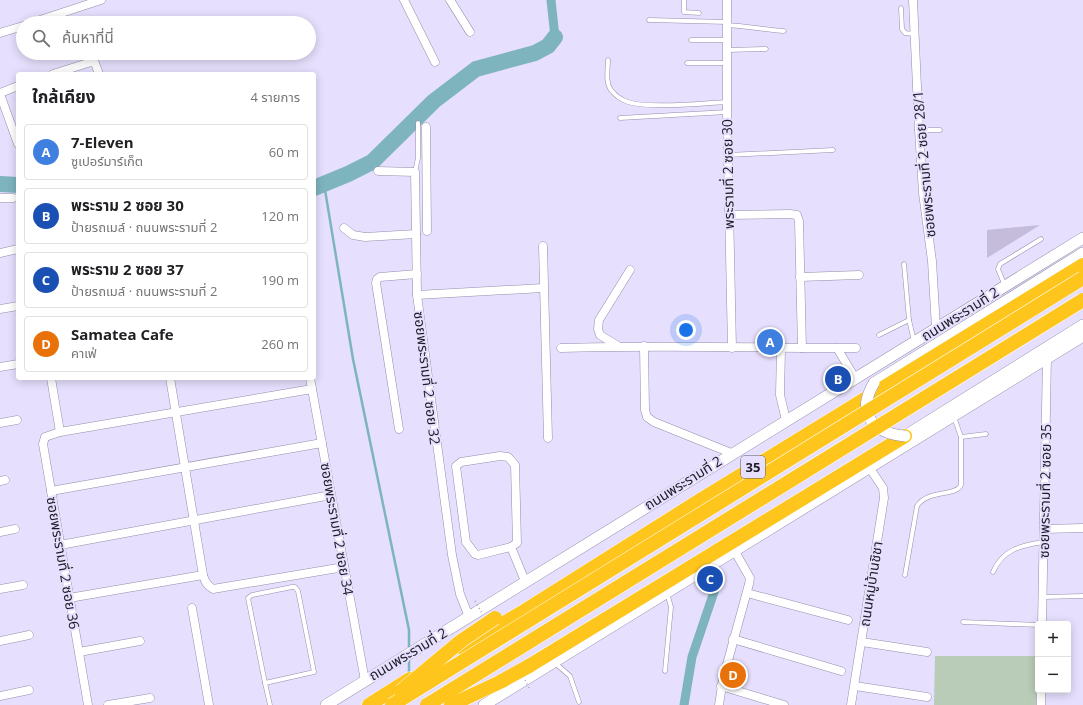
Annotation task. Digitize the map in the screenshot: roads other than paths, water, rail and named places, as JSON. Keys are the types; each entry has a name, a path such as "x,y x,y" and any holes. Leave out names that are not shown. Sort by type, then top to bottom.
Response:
{"highway":[{"name":"ถนนพระรามที่ 2","path":"369,705 424,670 526,610 694,504 1083,265"},
{"path":"392,705 1083,278"},
{"path":"427,705 1083,300"},
{"name":"35","path":"436,705 1083,305"},
{"path":"383,705 483,626 874,383"},
{"path":"451,705 486,689 524,668 905,436"}],"main road":[{"name":"ถนนพระรามที่ 2","path":"326,705 731,453 1083,238"},
{"path":"1083,253 874,383 866,400 866,410 870,419 884,432 905,436 1083,325"},
{"path":"484,705 1083,336"}],"street":[{"path":"53,16 101,0"},
{"path":"404,0 435,62"},
{"path":"450,0 470,32"},
{"name":"พระรามที่ 2 ซอย 30","path":"727,0 727,112 732,348"},
{"name":"ซอยพระรามที่ 2 ซอย 28/1","path":"913,0 923,193 932,261 936,328"},
{"path":"0,33 16,28"},
{"path":"59,72 91,62 95,63 98,72"},
{"path":"16,87 0,93 16,138"},
{"path":"426,127 427,231"},
{"path":"378,171 415,172"},
{"name":"ซอยพระรามที่ 2 ซอย 32","path":"415,172 417,295 452,555 460,594 469,617"},
{"path":"415,185 426,186"},
{"path":"0,198 13,198"},
{"path":"729,215 797,215 799,221 802,348"},
{"path":"344,228 353,235 365,237 416,234"},
{"path":"543,246 548,438"},
{"path":"0,253 16,249"},
{"path":"619,346 600,335 598,329 599,320 630,270"},
{"path":"399,429 376,283 377,279 380,278 417,274"},
{"path":"800,277 859,275"},
{"path":"417,295 543,288"},
{"path":"0,309 16,306"},
{"path":"561,348 619,346 781,349 856,348"},
{"path":"644,346 645,410 647,417 654,422 731,453"},
{"path":"837,348 855,378"},
{"path":"781,349 780,395 786,420"},
{"name":"ซอยพระรามที่ 2 ซอย 35","path":"1042,621 1045,542 1047,358"},
{"path":"0,367 16,364"},
{"path":"51,380 60,432 312,389"},
{"path":"170,380 205,581 213,589 344,567"},
{"name":"ซอยพระรามที่ 2 ซอย 34","path":"310,380 364,681"},
{"path":"0,423 17,420"},
{"name":"ซอยพระรามที่ 2 ซอย 36","path":"60,432 45,437 43,444 88,705"},
{"path":"51,491 185,466 322,443"},
{"path":"500,456 512,459 514,465 517,541 516,544 511,547 478,556 474,554 466,542 457,464 500,456"},
{"name":"ถนนหมู่บ้านชิชา","path":"851,705 884,498 883,488 869,467"},
{"path":"60,545 194,519 331,495"},
{"path":"1045,529 1083,528"},
{"path":"0,532 15,529"},
{"path":"511,547 525,581"},
{"path":"719,705 721,686 750,578 734,550"},
{"path":"69,598 203,575"},
{"path":"0,589 23,585"},
{"path":"747,593 848,620"},
{"path":"192,608 209,705"},
{"path":"0,641 29,635"},
{"path":"733,639 841,671"},
{"path":"79,652 140,641"},
{"path":"862,642 927,652"},
{"path":"721,686 784,705"},
{"path":"855,686 927,697"},
{"path":"0,696 28,690"},
{"path":"1041,693 1041,705"},
{"path":"108,705 150,698"}],"lane":[{"path":"684,0 684,12 699,13"},
{"path":"901,8 902,29 905,33 914,34"},
{"path":"649,20 727,23 764,30 784,31"},
{"path":"691,40 727,40"},
{"path":"727,50 766,50"},
{"path":"608,60 607,74 611,90 618,97 629,102 645,104 727,102"},
{"path":"687,63 727,63"},
{"path":"620,118 727,112"},
{"path":"415,172 418,158 418,123"},
{"path":"919,130 940,130"},
{"path":"728,155 833,150"},
{"path":"1005,286 998,269 1000,264 1041,239"},
{"path":"904,264 909,320 914,342"},
{"path":"879,335 909,320"},
{"path":"905,575 917,506 921,500 926,497 957,490 961,485 961,437 954,416"},
{"path":"961,437 986,434"},
{"path":"993,572 1001,556 1018,548 1045,542"},
{"path":"265,683 314,672 298,590 295,587 252,595 248,598 265,683 270,705"},
{"path":"665,671 671,607 667,592"},
{"path":"1043,597 1083,596"},
{"path":"963,622 1035,625"},
{"path":"553,662 570,676 578,702"}],"waterway":[{"path":"551,0 555,37"},
{"path":"316,187 372,162 434,101 476,69 535,53 548,46 555,37"},
{"path":"0,184 16,185"},
{"path":"324,184 353,359 409,630 409,649"},
{"path":"684,705 692,657 716,586"},
{"path":"409,658 409,675"}],"place":[{"name":"7-Eleven","path":"770,342"},
{"name":"พระราม 2 ซอย 30","path":"838,379"},
{"name":"พระราม 2 ซอย 37","path":"710,579"},
{"name":"Samatea Cafe","path":"733,675"}]}
